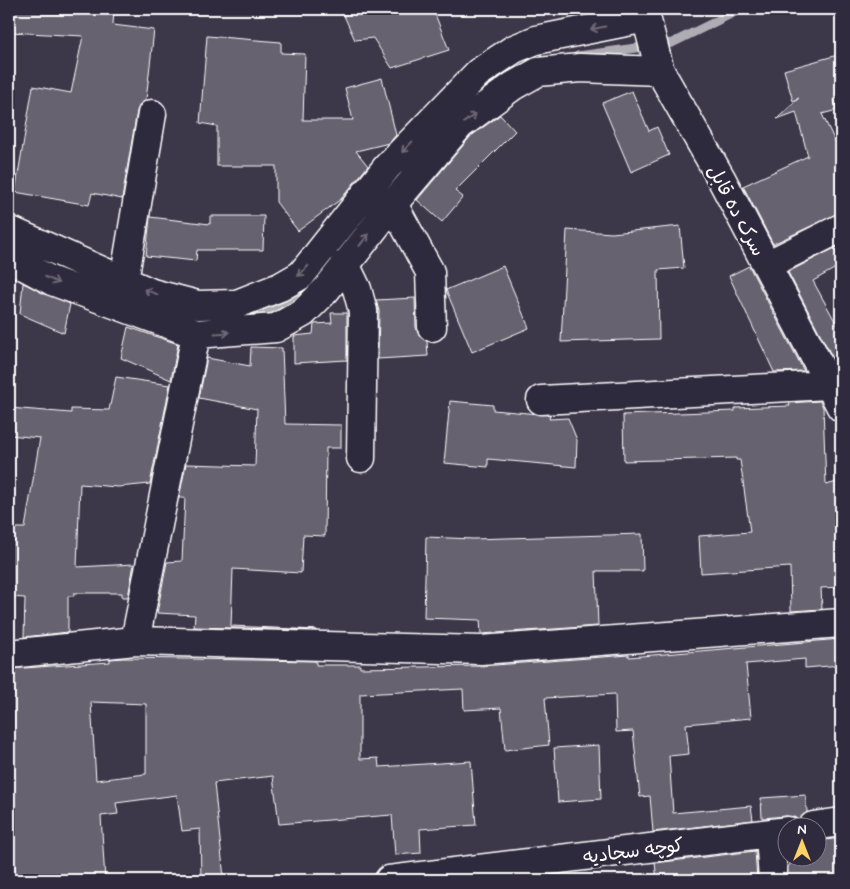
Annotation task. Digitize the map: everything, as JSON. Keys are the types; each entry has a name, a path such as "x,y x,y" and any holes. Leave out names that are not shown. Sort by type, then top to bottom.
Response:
{"street":[{"name":"سرک ده قابل","path":"645,13 660,71 767,265 835,396"},
{"path":"9,230 152,293 198,305 237,304 280,287 301,275 387,167 478,73 514,49 536,40 645,13"},
{"path":"9,258 52,281 196,334 276,328 303,313 326,290 393,204 460,125 513,86 538,72 580,68 660,71"},
{"path":"124,281 152,114"},
{"path":"393,204 430,272 432,327"},
{"path":"767,265 841,228"},
{"path":"345,264 357,289 364,311 361,458"},
{"path":"135,641 196,334"},
{"path":"541,400 835,396"},
{"path":"9,654 135,641 481,650 841,623"},
{"path":"828,824 841,822"},
{"name":"کوچه سجادیه","path":"389,880 778,832"},
{"path":"773,880 778,840"}],"building":[{"path":"9,9 114,9 113,25 154,30 146,100 140,104 137,111 122,199 92,193 89,205 15,192 33,86 71,93 83,36 9,32"},
{"path":"341,9 433,9 449,50 392,68 373,38 355,40"},
{"path":"207,36 281,42 281,53 305,54 303,120 353,120 345,88 382,78 396,135 389,143 356,151 368,166 341,199 298,231 276,202 276,166 217,166 217,126 200,123"},
{"path":"841,54 841,97 834,99 837,110 822,114 841,154 841,212 773,244 743,186 808,156 796,112 777,119 799,98 793,101 784,70"},
{"path":"632,91 649,131 657,127 669,155 631,172 602,103"},
{"path":"500,115 515,131 455,191 463,197 442,222 417,200 471,136"},
{"path":"210,216 264,216 263,250 197,250 196,261 146,256 150,217 210,224"},
{"path":"680,226 684,268 658,270 659,339 561,342 567,230 612,233"},
{"path":"841,245 841,265 813,281 841,332 841,374 788,272"},
{"path":"503,266 529,328 472,352 446,290"},
{"path":"749,266 804,371 774,372 729,276"},
{"path":"23,283 70,304 64,333 20,314"},
{"path":"415,298 416,328 419,336 427,341 428,356 378,359 379,311 376,300"},
{"path":"331,313 347,313 347,360 294,363 294,336 313,334 314,324 332,323"},
{"path":"128,327 178,344 171,380 121,358"},
{"path":"251,347 282,348 285,424 341,425 341,448 326,448 325,536 303,535 301,573 233,569 231,626 317,630 194,627 195,615 157,613 167,562 182,561 185,498 179,498 186,464 255,466 257,409 199,398 207,358 250,366"},
{"path":"116,377 170,385 150,484 118,487 80,484 77,567 134,564 128,597 122,597 122,593 74,593 74,596 68,596 68,632 24,637 25,598 9,597 9,528 25,528 40,438 9,435 9,408 71,413 71,409 109,410"},
{"path":"450,401 493,405 493,410 550,415 549,419 568,418 577,440 576,467 488,459 488,467 444,463"},
{"path":"820,401 823,407 826,485 841,481 841,538 839,539 841,587 821,588 822,609 791,611 790,567 701,573 699,536 750,532 740,460 736,460 736,458 624,461 623,415 735,411 735,408 790,406 789,403"},
{"path":"642,534 643,571 596,571 598,626 481,634 480,620 424,618 426,537 473,539"},
{"path":"841,639 841,665 805,668 805,659 746,664 751,718 686,724 689,754 669,756 673,813 751,806 753,820 653,832 650,796 640,797 633,731 616,732 615,694 545,698 549,745 505,750 501,708 464,710 463,689 360,694 360,759 378,758 379,767 471,761 476,825 420,829 421,853 395,855 392,815 279,824 273,776 214,783 224,878 201,878 200,829 182,831 177,795 116,803 118,814 101,816 105,880 16,880 12,832 9,832 9,669 110,662 110,659 123,658 316,661 316,665 360,665 360,668 482,666 629,655 629,657","holes":["91,702 146,704 146,774 96,780"]},
{"path":"599,745 601,799 558,802 554,748"},
{"path":"806,795 807,812 803,816 762,818 761,798"},
{"path":"841,838 841,880 788,880 789,866 828,866 828,840"},
{"path":"755,851 757,880 722,880 721,877 693,880 657,880 655,863"}],"waterway":[{"path":"578,56 672,43 741,9"},
{"path":"336,253 368,215"},
{"path":"47,261 83,279"},
{"path":"248,319 293,298 315,278"}]}
